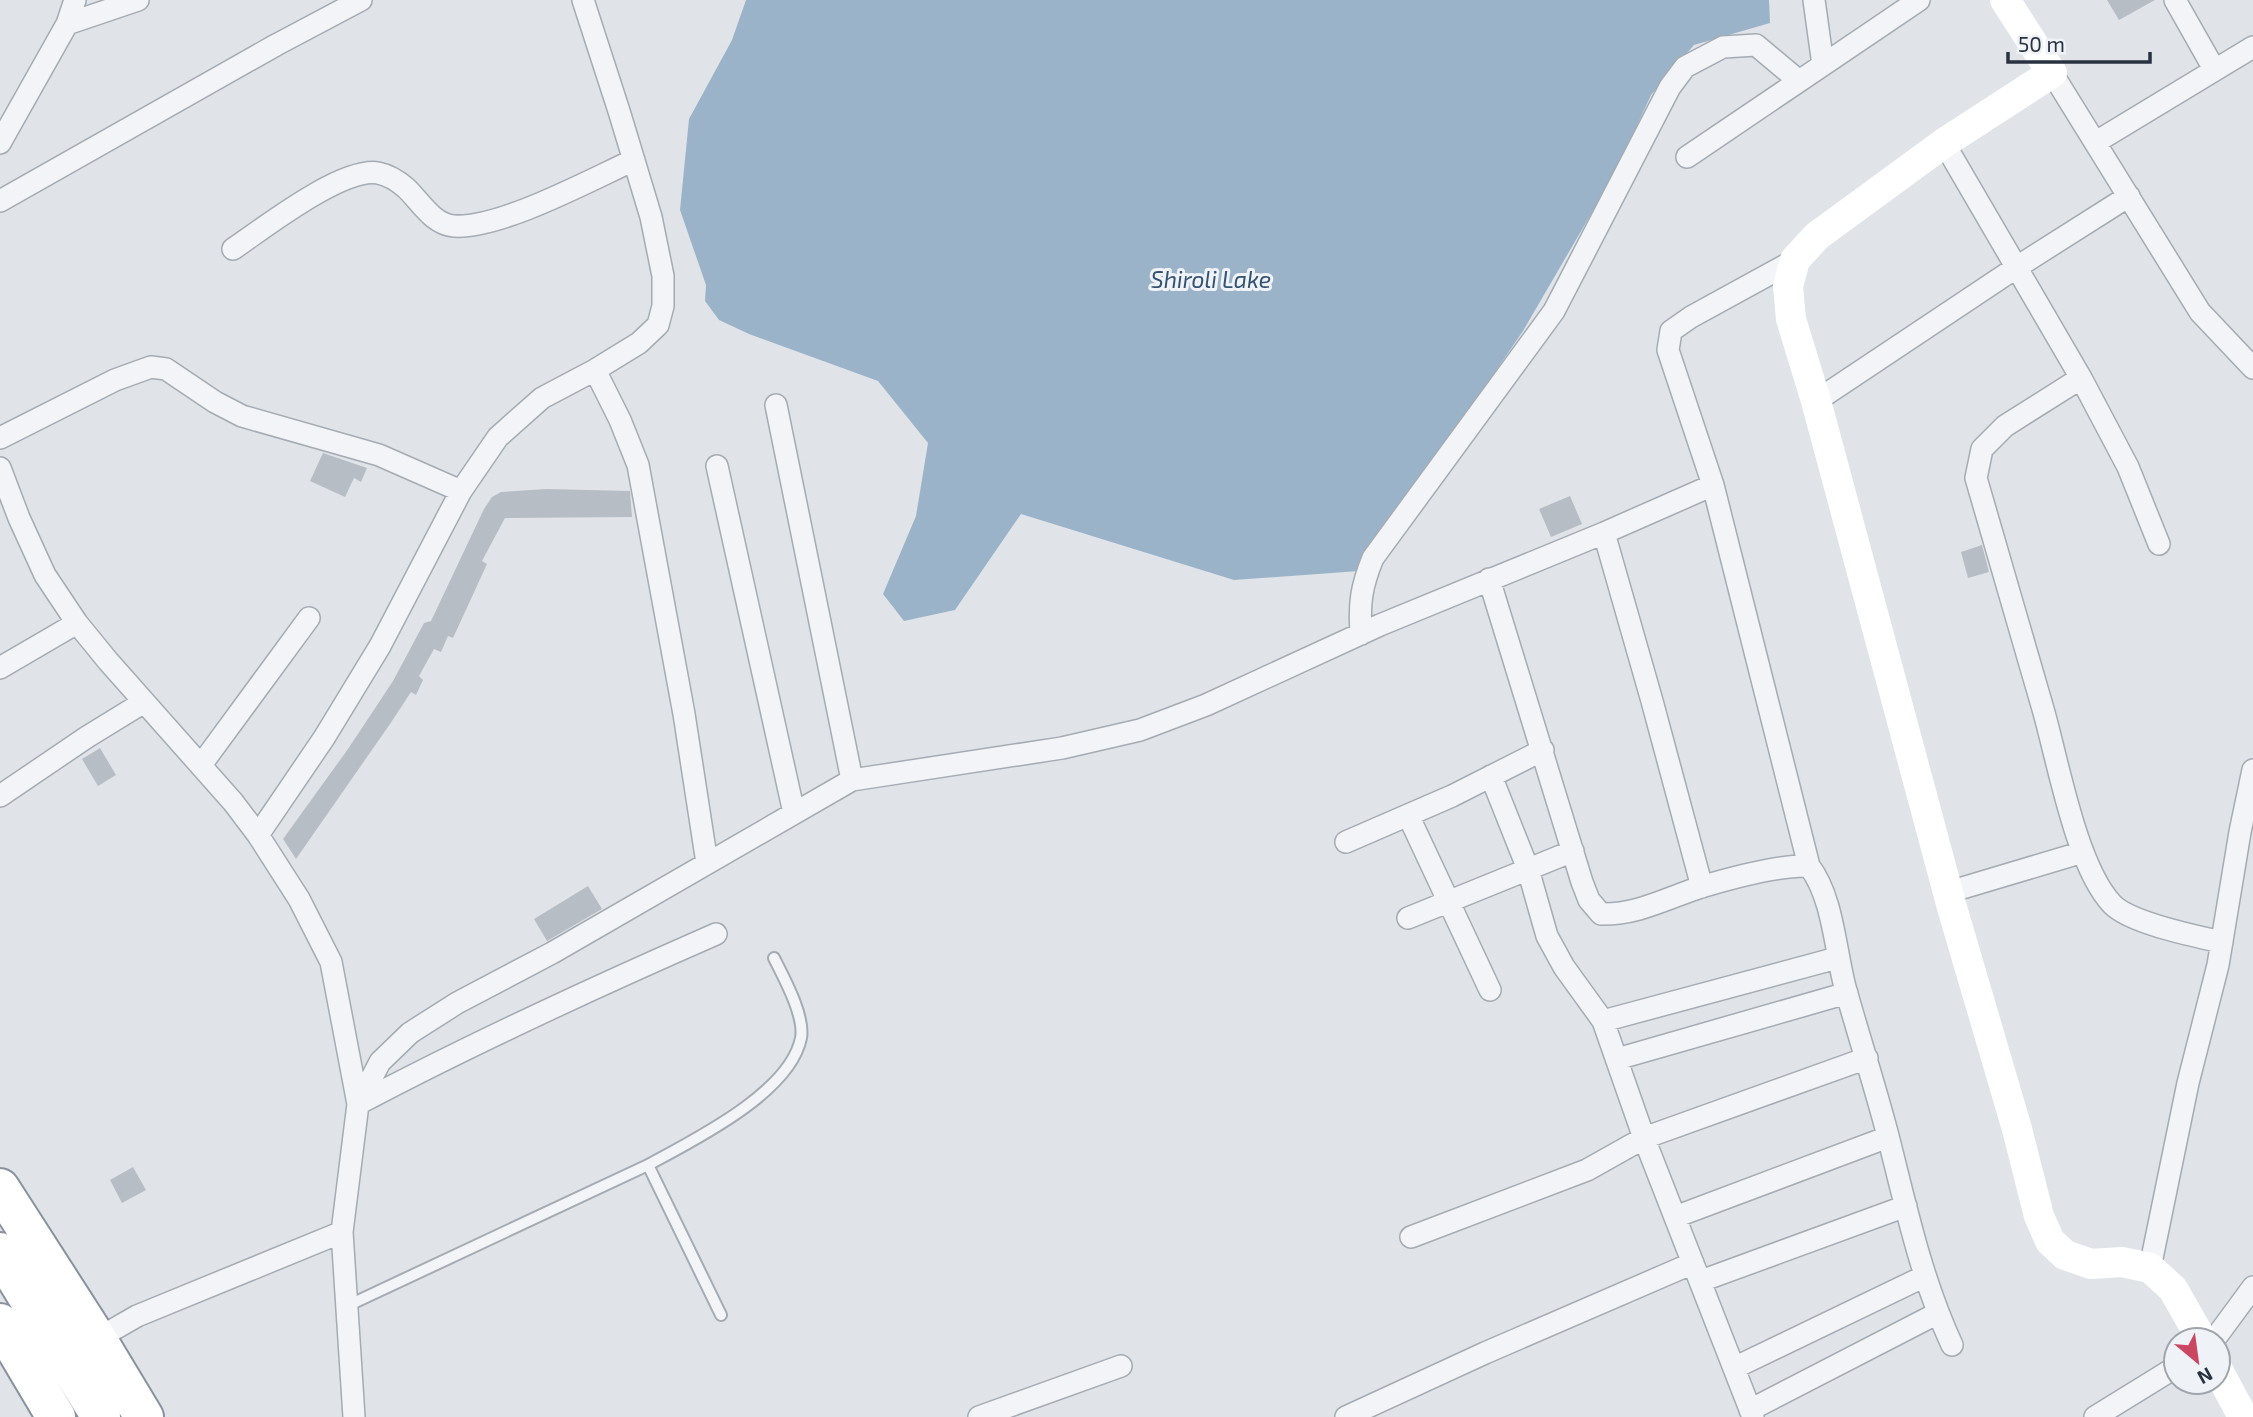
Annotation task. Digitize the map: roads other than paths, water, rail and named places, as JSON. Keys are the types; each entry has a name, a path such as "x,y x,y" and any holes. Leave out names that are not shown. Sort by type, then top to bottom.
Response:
{"highway":[{"path":"0,1188 144,1417"},
{"path":"0,1252 101,1417"},
{"path":"0,1323 56,1417"},
{"path":"0,1371 29,1417"}],"street":[{"path":"0,143 66,24 75,0"},
{"path":"66,24 138,0"},
{"path":"0,201 361,0"},
{"path":"258,835 324,738 380,646 461,491 498,437 542,398 639,343 658,325 663,306 663,275 650,216 583,0"},
{"path":"1814,0 1823,65"},
{"path":"1687,157 1919,0"},
{"path":"2005,0 2200,312 2253,368"},
{"path":"2175,0 2214,69"},
{"path":"1361,634 1359,607 1363,582 1373,558 1554,311 1670,87 1685,67 1723,47 1756,45 1799,81"},
{"path":"2096,142 2253,47"},
{"path":"1952,1345 1925,1276 1847,993 1825,898 1817,877 1809,866 1713,485 1668,350 1671,331 1691,317 1795,260 1817,236 1944,143 2052,73"},
{"path":"1944,143 2081,379 2128,467 2160,544"},
{"path":"233,249 318,193 352,176 377,173 397,180 433,218 450,226 471,227 511,214 634,160"},
{"path":"1816,401 2129,196"},
{"path":"1795,260 1788,286 1791,319 1816,401 1948,892 2017,1129 2039,1216 2050,1241 2065,1255 2091,1264 2122,1262 2150,1268 2173,1289 2194,1326"},
{"path":"0,438 115,380 150,367 166,369 215,402 242,416 379,454 461,491"},
{"path":"595,370 620,420 638,465 684,714 707,863"},
{"path":"2081,379 2005,426 1982,449 1976,478 2083,852 2098,886 2114,906 2156,926 2221,942"},
{"path":"776,405 852,780"},
{"path":"717,466 794,813"},
{"path":"0,468 19,518 46,575 77,623 201,765 258,835 299,899 331,962 358,1104 342,1232 354,1417"},
{"path":"358,1104 380,1062 410,1033 457,1003 552,953 852,780 1062,748 1140,730 1206,705 1361,634 1713,485"},
{"path":"1604,533 1702,887"},
{"path":"1489,579 1589,900 1601,914 1619,915 1702,887 1792,865 1809,866"},
{"path":"201,765 309,618"},
{"path":"0,668 77,623"},
{"path":"0,796 66,750 144,702"},
{"path":"1346,842 1543,750"},
{"path":"2150,1268 2188,1083 2207,1013 2253,770"},
{"path":"1491,776 1528,869 1546,936 1602,1021 1644,1138 1752,1413 1938,1313"},
{"path":"1408,815 1490,990"},
{"path":"1408,918 1573,851"},
{"path":"1948,892 2083,852"},
{"path":"358,1104 442,1059 545,1010 716,934"},
{"path":"1602,1021 1838,958"},
{"path":"1617,1059 1847,993"},
{"path":"1411,1237 1587,1170 1644,1138 1867,1058"},
{"path":"1675,1217 1888,1137"},
{"path":"1346,1417 1485,1353 1697,1272 1906,1206"},
{"path":"97,1339 137,1315 342,1232"},
{"path":"1734,1368 1925,1276"},
{"path":"2224,1326 2253,1287"},
{"path":"979,1417 1121,1366"},
{"path":"2095,1417 2162,1376"},
{"path":"2232,1396 2243,1417"}],"lane":[{"path":"347,1306 648,1165 751,1103 787,1070 801,1037 796,1004 774,958"},
{"path":"648,1165 721,1315"}],"water":[{"name":"Shiroli Lake","path":"746,0 1769,0 1770,23 1694,45 1651,95 1616,171 1523,331 1359,571 1234,580 1021,514 955,610 904,621 883,594 916,516 928,443 878,381 749,334 719,320 705,301 706,285 680,210 689,119 732,40"}]}
